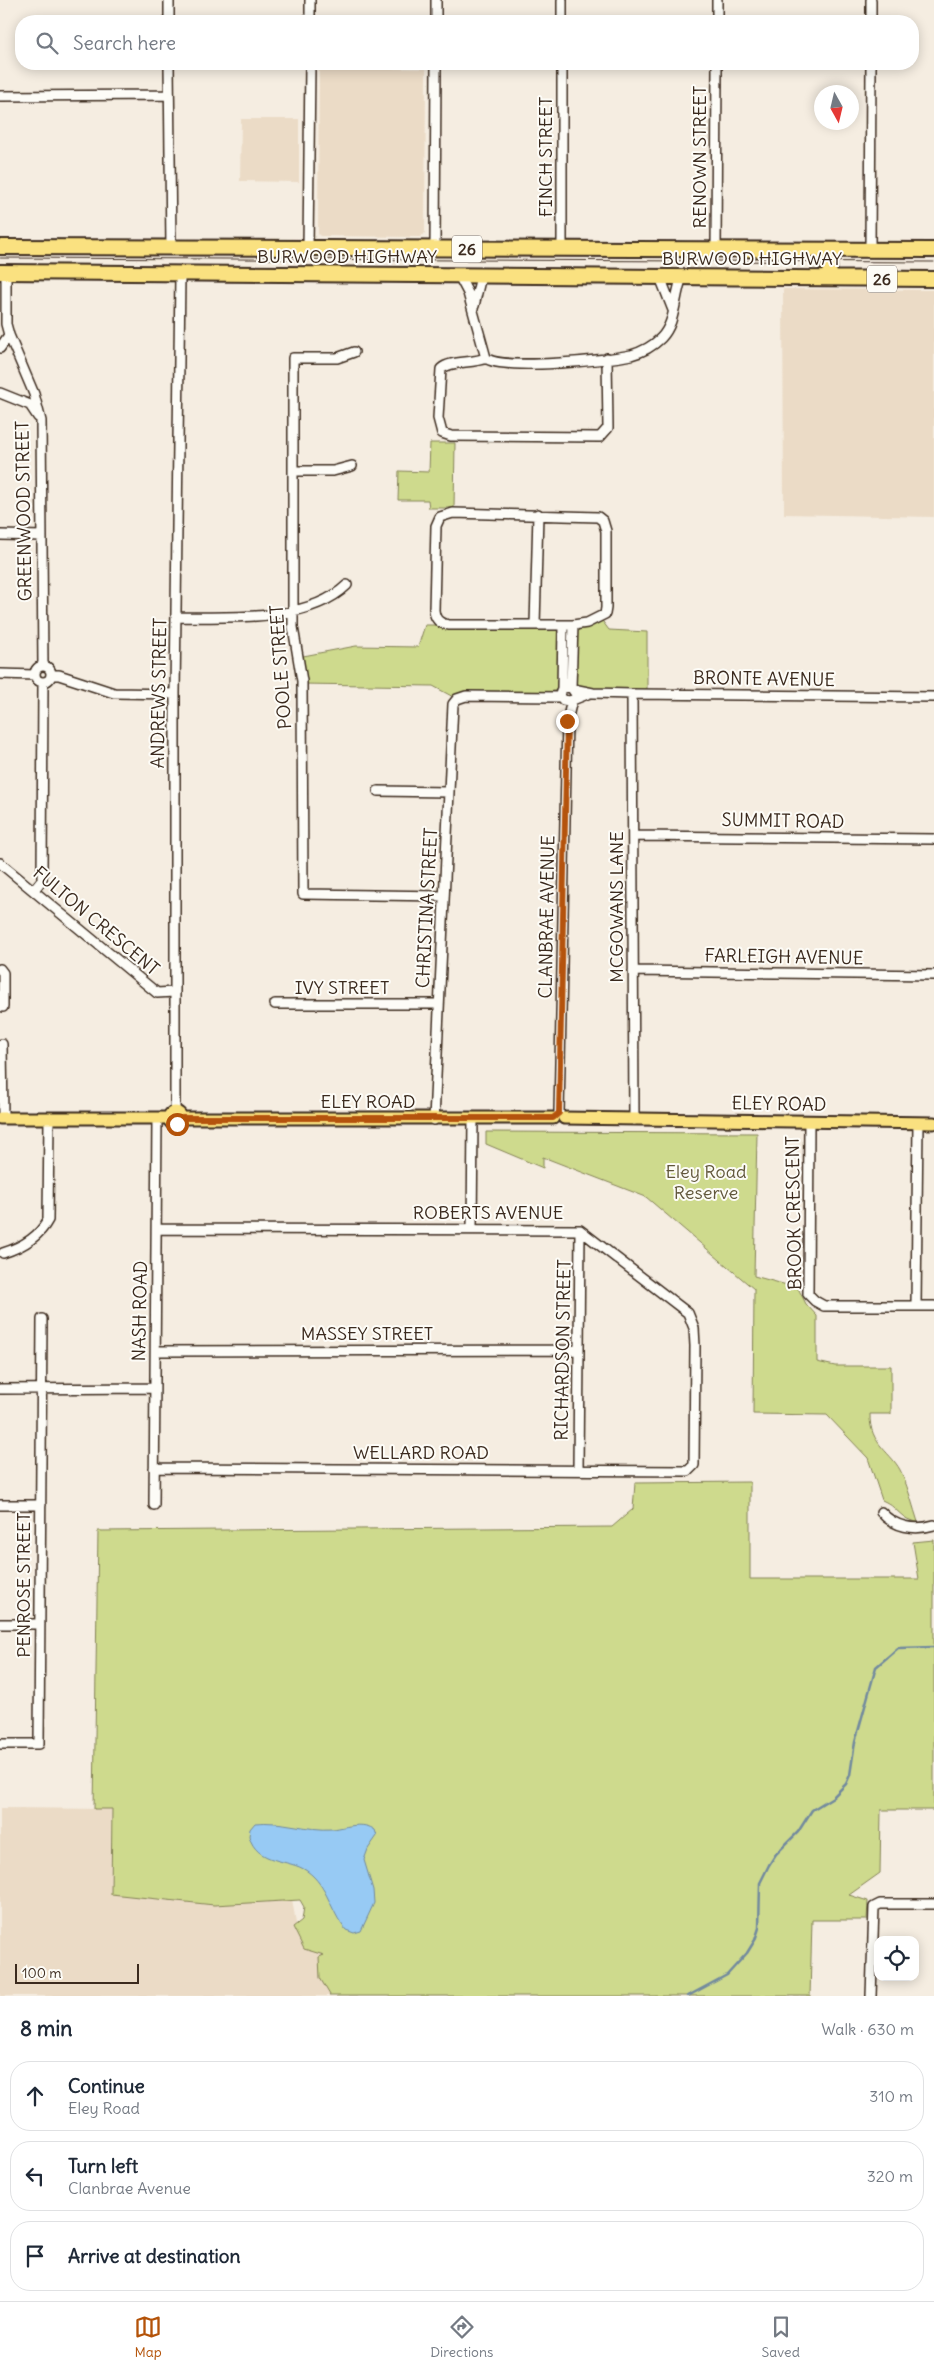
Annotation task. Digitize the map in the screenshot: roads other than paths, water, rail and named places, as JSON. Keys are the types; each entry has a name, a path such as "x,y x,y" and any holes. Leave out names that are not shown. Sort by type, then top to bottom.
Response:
{"highway":[{"name":"BURWOOD HIGHWAY","path":"0,247 934,250"},
{"path":"819,250 830,262 830,278"},
{"name":"BURWOOD HIGHWAY","path":"3,272 180,275 934,279"}],"main road":[{"name":"ELEY ROAD","path":"2,1118 156,1118 175,1116 434,1120 559,1117 634,1120 934,1123"}],"street":[{"path":"169,0 169,15"},
{"path":"310,0 310,15"},
{"path":"436,0 436,15"},
{"path":"562,0 562,15"},
{"path":"717,0 717,15"},
{"path":"871,0 871,15"},
{"path":"169,70 171,248"},
{"path":"308,248 310,70"},
{"path":"434,249 436,70"},
{"name":"FINCH STREET","path":"562,70 562,250"},
{"name":"RENOWN STREET","path":"716,250 717,70"},
{"path":"870,250 871,70"},
{"path":"0,96 169,95"},
{"name":"GREENWOOD STREET","path":"3,272 6,324 32,388 41,421 43,666"},
{"name":"ANDREWS STREET","path":"175,1116 175,694 180,275"},
{"path":"459,276 466,286 486,358"},
{"path":"474,311 477,288 481,276"},
{"path":"660,277 673,310"},
{"path":"607,358 608,428 600,438 451,436 442,433 438,418 439,374 441,369 450,363 471,363 486,358 495,362 536,364 632,354 654,344 669,328 682,277"},
{"path":"0,348 9,335"},
{"name":"POOLE STREET","path":"354,352 337,358 293,358 292,611 302,680 303,894 444,896"},
{"path":"0,393 30,405 41,421"},
{"path":"294,471 333,471 352,466"},
{"path":"448,513 591,515 598,517 606,526 605,614 587,623 563,626 535,625 449,625 436,620 434,610 436,526 440,517 448,513"},
{"path":"535,625 538,514"},
{"path":"0,535 42,536"},
{"path":"176,617 252,617 292,611 336,596 347,585"},
{"path":"567,693 573,625"},
{"path":"563,626 567,693"},
{"path":"43,666 49,670 51,675 48,680 43,682 38,681 35,674 38,668 43,666"},
{"path":"0,674 35,674"},
{"path":"51,675 114,693 175,694"},
{"path":"34,890 42,880 43,682"},
{"name":"BRONTE AVENUE","path":"457,699 466,696 532,697 567,693 934,697"},
{"name":"CLANBRAE AVENUE","path":"559,1117 567,693"},
{"name":"MCGOWANS LANE","path":"632,694 634,1120"},
{"name":"CHRISTINA STREET","path":"434,1120 453,704 457,699"},
{"path":"378,790 449,792"},
{"name":"SUMMIT ROAD","path":"633,836 934,839"},
{"name":"FULTON CRESCENT","path":"0,863 157,993 174,992"},
{"path":"0,969 4,973 3,1007"},
{"name":"FARLEIGH AVENUE","path":"633,972 934,975"},
{"name":"IVY STREET","path":"274,1004 439,1004"},
{"path":"2,1044 2,1118"},
{"path":"3,1253 17,1249 42,1232 48,1220 49,1118"},
{"name":"NASH ROAD","path":"154,1504 157,1229 156,1118"},
{"path":"472,1229 473,1119"},
{"name":"BROOK CRESCENT","path":"809,1122 808,1294 814,1302 824,1306 934,1306"},
{"path":"916,1306 918,1123"},
{"name":"ROBERTS AVENUE","path":"157,1229 580,1230 688,1313 694,1328 696,1346 694,1465 688,1471"},
{"name":"RICHARDSON STREET","path":"578,1470 580,1230"},
{"name":"PENROSE STREET","path":"0,1744 39,1744 42,1319"},
{"name":"MASSEY STREET","path":"156,1351 579,1350"},
{"path":"0,1389 155,1388"},
{"name":"WELLARD ROAD","path":"154,1468 688,1471"},
{"path":"0,1505 41,1505"},
{"path":"881,1512 890,1522 906,1527 926,1528 934,1525"},
{"path":"0,1624 40,1624"},
{"path":"871,1996 874,1907 880,1904 934,1904"}],"water":[{"path":"265,1822 323,1829 360,1825 375,1830 377,1836 368,1849 364,1860 373,1890 374,1903 361,1931 354,1933 346,1930 320,1884 307,1871 291,1864 274,1860 259,1852 249,1836 250,1829 255,1823"}],"waterway":[{"path":"688,1996 727,1975 747,1953 755,1940 759,1928 760,1883 769,1865 776,1854 798,1832 812,1810 833,1797 846,1784 850,1775 855,1742 876,1667 898,1648 934,1647"}],"tram line":[{"path":"0,258 934,262"}],"park label":[{"name":"Eley Road Reserve","path":"706,1182"}]}
